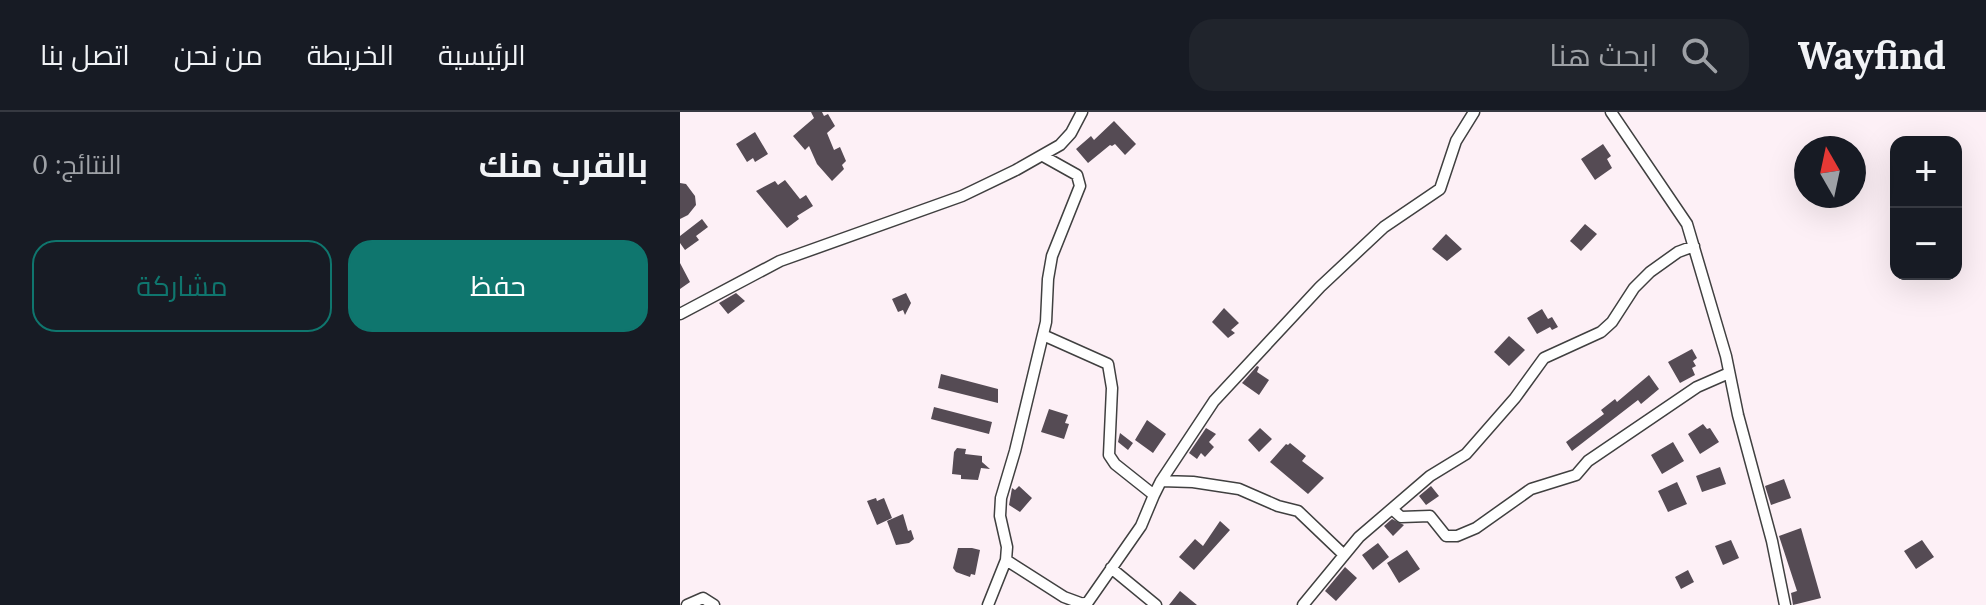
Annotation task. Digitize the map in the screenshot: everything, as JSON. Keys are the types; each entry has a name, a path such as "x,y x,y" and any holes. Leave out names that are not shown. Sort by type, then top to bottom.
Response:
{"street":[{"path":"680,314 780,261 962,196 1043,156 1065,139 1082,112"},
{"path":"1006,560 1077,604 1088,602 1146,518 1161,481 1214,401 1320,287 1390,223 1440,189 1456,141 1474,112"},
{"path":"1611,112 1682,216 1694,246 1772,541 1785,605"},
{"path":"988,605 1006,560 1007,547 1000,516 1001,498 1043,335 1052,256 1080,186 1077,175 1043,156"},
{"path":"1303,605 1343,554 1430,476 1466,454 1515,398 1544,358 1601,332 1612,322 1638,283 1676,253 1694,246"},
{"path":"1043,335 1108,364 1112,388 1109,455 1115,464 1154,495"},
{"path":"1392,509 1401,517 1430,516 1446,536 1466,533 1531,489 1576,475 1588,461 1697,387 1729,373"},
{"path":"1161,481 1239,489 1298,511 1343,554"},
{"path":"1111,568 1156,605"},
{"path":"687,605 703,598 714,605"}],"building":[{"path":"811,112 822,112 824,116 828,114 835,126 827,133 834,150 840,147 846,161 842,165 844,169 832,181 817,164 809,146 805,150 793,136 814,118"},
{"path":"1114,121 1136,144 1125,155 1115,144 1110,145 1088,163 1076,149 1091,136 1094,140"},
{"path":"755,132 768,154 755,162 753,158 747,162 736,144"},
{"path":"1603,144 1611,156 1607,159 1612,168 1595,180 1581,159"},
{"path":"785,180 800,199 806,195 813,206 797,216 799,219 787,228 756,191 775,181 778,185"},
{"path":"680,183 686,184 695,196 696,205 680,219"},
{"path":"702,219 708,227 696,236 699,240 685,250 680,236"},
{"path":"1585,224 1597,234 1581,251 1570,241"},
{"path":"1446,234 1462,249 1447,261 1432,249"},
{"path":"680,263 690,282 680,289"},
{"path":"736,293 745,301 728,314 719,303"},
{"path":"906,293 911,303 905,315 903,310 898,312 892,299"},
{"path":"1224,308 1239,323 1231,330 1235,333 1228,338 1212,322"},
{"path":"1542,309 1558,327 1552,330 1550,327 1537,334 1527,318"},
{"path":"1509,336 1525,350 1509,366 1494,352"},
{"path":"1692,349 1697,358 1693,361 1696,366 1692,368 1695,375 1680,383 1668,362"},
{"path":"1257,366 1257,372 1269,380 1259,395 1242,383"},
{"path":"941,374 998,389 998,403 938,388"},
{"path":"1649,375 1659,389 1641,404 1638,400 1572,451 1566,442 1604,414 1601,410 1615,399 1617,402"},
{"path":"934,407 992,422 989,434 931,419"},
{"path":"1049,409 1068,415 1065,423 1069,424 1064,439 1041,432"},
{"path":"1147,420 1166,434 1153,453 1135,440"},
{"path":"1703,424 1710,428 1719,442 1700,454 1688,434"},
{"path":"1206,428 1216,434 1209,442 1214,447 1205,457 1201,453 1197,459 1189,453"},
{"path":"1260,428 1272,439 1259,452 1248,440"},
{"path":"1120,433 1133,443 1128,450 1118,442"},
{"path":"1673,442 1684,461 1662,474 1651,455"},
{"path":"1290,443 1306,456 1302,461 1324,478 1308,494 1270,462"},
{"path":"957,448 966,449 965,454 982,456 982,462 990,469 981,468 978,480 961,479 961,475 952,474"},
{"path":"1720,467 1726,484 1702,492 1696,476"},
{"path":"1784,479 1791,498 1771,505 1765,486"},
{"path":"1677,482 1687,504 1668,512 1658,491"},
{"path":"1019,486 1032,498 1020,512 1009,505 1012,488 1015,490"},
{"path":"1431,486 1439,496 1426,505 1419,496"},
{"path":"876,498 877,501 884,498 892,518 877,525 867,501"},
{"path":"903,514 914,539 896,545 887,521"},
{"path":"1392,519 1404,525 1393,536 1384,526"},
{"path":"1220,521 1230,530 1194,570 1179,557 1195,539 1203,546"},
{"path":"1801,528 1821,598 1793,605 1791,593 1797,591 1779,536"},
{"path":"1731,540 1739,558 1723,565 1715,546"},
{"path":"1922,540 1934,557 1916,569 1904,551"},
{"path":"1378,543 1389,557 1373,570 1362,555"},
{"path":"958,548 980,550 975,575 971,574 970,577 953,568"},
{"path":"1407,550 1420,569 1399,583 1387,563"},
{"path":"1345,567 1357,578 1336,601 1325,591"},
{"path":"1688,570 1694,582 1681,589 1675,577"},
{"path":"1180,591 1197,605 1169,605"}]}
